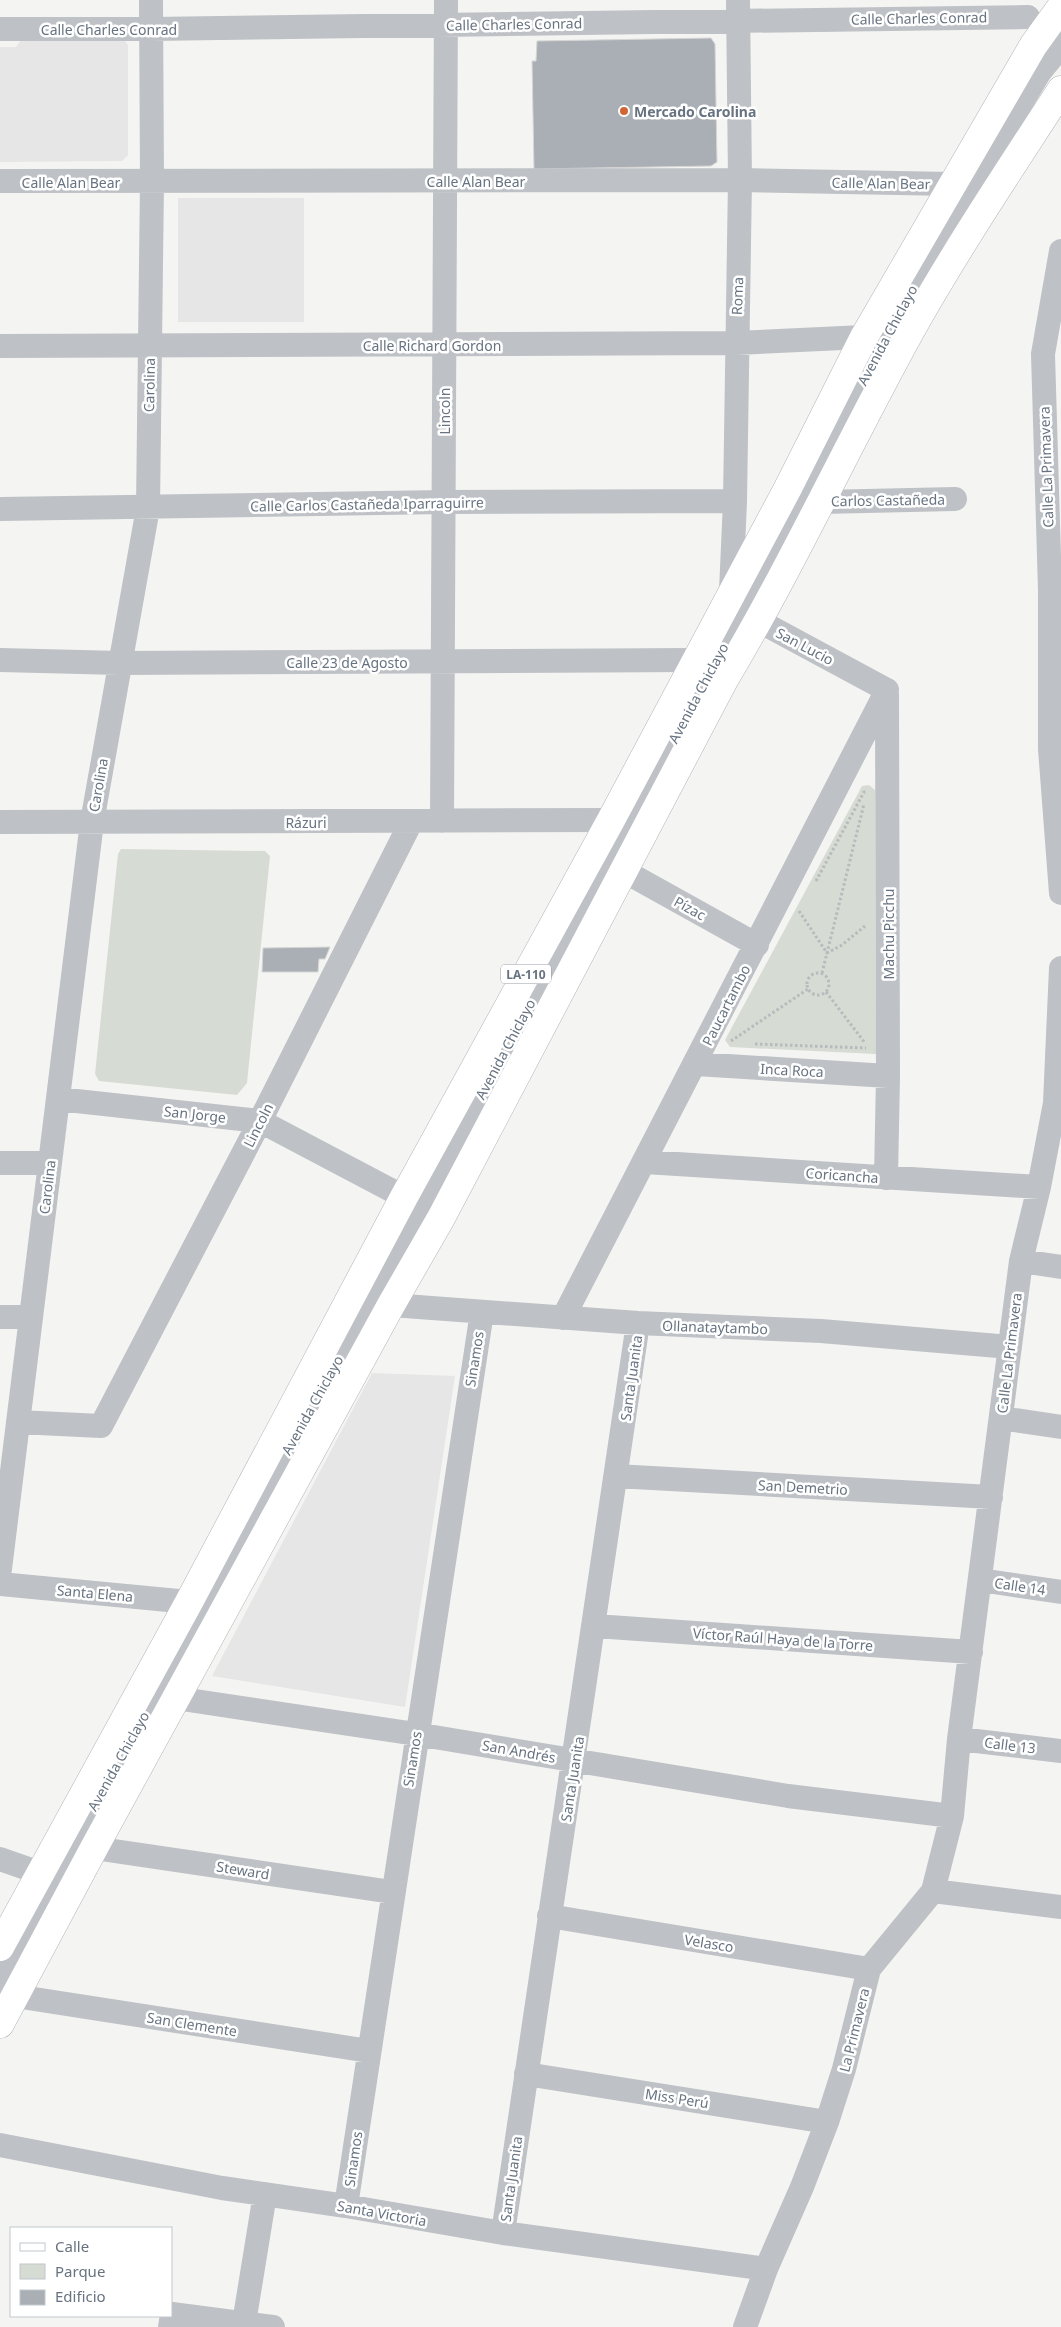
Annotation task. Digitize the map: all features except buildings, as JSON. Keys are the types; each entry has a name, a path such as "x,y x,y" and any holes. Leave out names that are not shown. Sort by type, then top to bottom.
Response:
{"main road":[{"name":"Avenida Chiclayo","path":"0,2024 8,1989 94,1848 391,1304 441,1218 724,680 745,606 788,488 864,337 1033,46 1061,7"},
{"name":"Avenida Chiclayo","path":"0,1946 189,1602 404,1197 611,820 694,660 745,606 821,502 911,330 996,189 1061,90"}],"street":[{"name":"Carolina","path":"0,1569 92,822 148,508 152,0"},
{"name":"Lincoln","path":"442,821 446,0"},
{"name":"Calle Charles Conrad","path":"0,29 446,25 738,10 1028,8"},
{"path":"1028,8 1033,46"},
{"name":"Roma","path":"738,10 740,180 735,501 745,606"},
{"name":"Avenida Chiclayo","path":"8,1989 745,606 945,226 1038,71 1061,43"},
{"name":"Calle Alan Bear","path":"0,181 740,180 952,184"},
{"name":"Calle La Primavera","path":"1061,251 1043,354 1053,414 1056,749 1061,894"},
{"name":"Calle Richard Gordon","path":"0,346 150,347 736,343 864,337"},
{"name":"Carlos Castañeda","path":"821,502 955,499"},
{"name":"Calle Carlos Castañeda Iparraguirre","path":"0,509 444,502 735,501"},
{"name":"San Lucio","path":"745,606 887,690"},
{"name":"Calle 23 de Agosto","path":"0,660 120,663 694,660"},
{"name":"Paucartambo","path":"563,1318 696,1064 887,690"},
{"name":"Machu Picchu","path":"886,1178 888,1076 887,690"},
{"name":"Rázuri","path":"0,822 611,820"},
{"name":"Lincoln","path":"18,1422 101,1426 260,1121 412,822"},
{"name":"Pízac","path":"624,871 757,945"},
{"name":"Calle La Primavera","path":"959,1739 1021,1261 1058,1103 1061,968"},
{"name":"Inca Roca","path":"696,1064 888,1076"},
{"name":"San Jorge","path":"58,1099 260,1121 404,1197"},
{"name":"Coricancha","path":"645,1162 1039,1187"},
{"path":"0,1163 50,1163"},
{"path":"1021,1261 1061,1267"},
{"name":"Ollanataytambo","path":"391,1304 638,1324 821,1331 1010,1348"},
{"name":"Sinamos","path":"346,2206 416,1734 482,1312"},
{"path":"0,1317 31,1317"},
{"name":"Santa Juanita","path":"503,2234 549,1916 575,1760 638,1324"},
{"path":"1001,1418 1061,1427"},
{"name":"San Demetrio","path":"616,1476 991,1497"},
{"name":"Calle 14","path":"980,1580 1061,1592"},
{"name":"Santa Elena","path":"0,1584 189,1602"},
{"name":"Víctor Raúl Haya de la Torre","path":"594,1626 971,1652"},
{"name":"San Andrés","path":"175,1698 416,1734 788,1796 952,1816"},
{"name":"Calle 13","path":"959,1739 1061,1751"},
{"name":"La Primavera","path":"745,2327 766,2269 802,2187 827,2122 844,2069 869,1970 932,1890 952,1816 959,1739"},
{"name":"Steward","path":"94,1848 392,1892"},
{"path":"0,1859 40,1873"},
{"path":"932,1890 1061,1907"},
{"name":"Velasco","path":"549,1916 869,1970"},
{"name":"San Clemente","path":"8,1989 369,2051"},
{"name":"Miss Perú","path":"526,2074 827,2122"},
{"name":"Santa Victoria","path":"0,2146 222,2188 346,2206 503,2234 766,2269"},
{"path":"244,2323 265,2194"},
{"path":"172,2314 273,2327"}],"path":[{"path":"822,973 867,791"},
{"path":"799,911 827,953"},
{"path":"827,953 842,945 869,923"},
{"path":"815,973 822,973 829,981 826,992 816,995 808,989 807,982 810,976 815,973"},
{"path":"742,1043 731,1041 808,989"},
{"path":"752,1044 869,1048 826,992"}],"shaded area":[{"path":"124,39 128,45 128,155 122,161 0,162 0,47 16,47 21,40"},
{"path":"178,198 304,198 304,322 178,322"},
{"path":"372,1373 455,1376 405,1707 212,1676"}],"green space":[{"path":"869,785 875,790 876,1054 730,1047 725,1040 862,786"},
{"path":"121,849 265,851 270,856 247,1083 237,1095 99,1081 95,1074 118,854"}],"place":[{"name":"Mercado Carolina","path":"624,111"}]}
